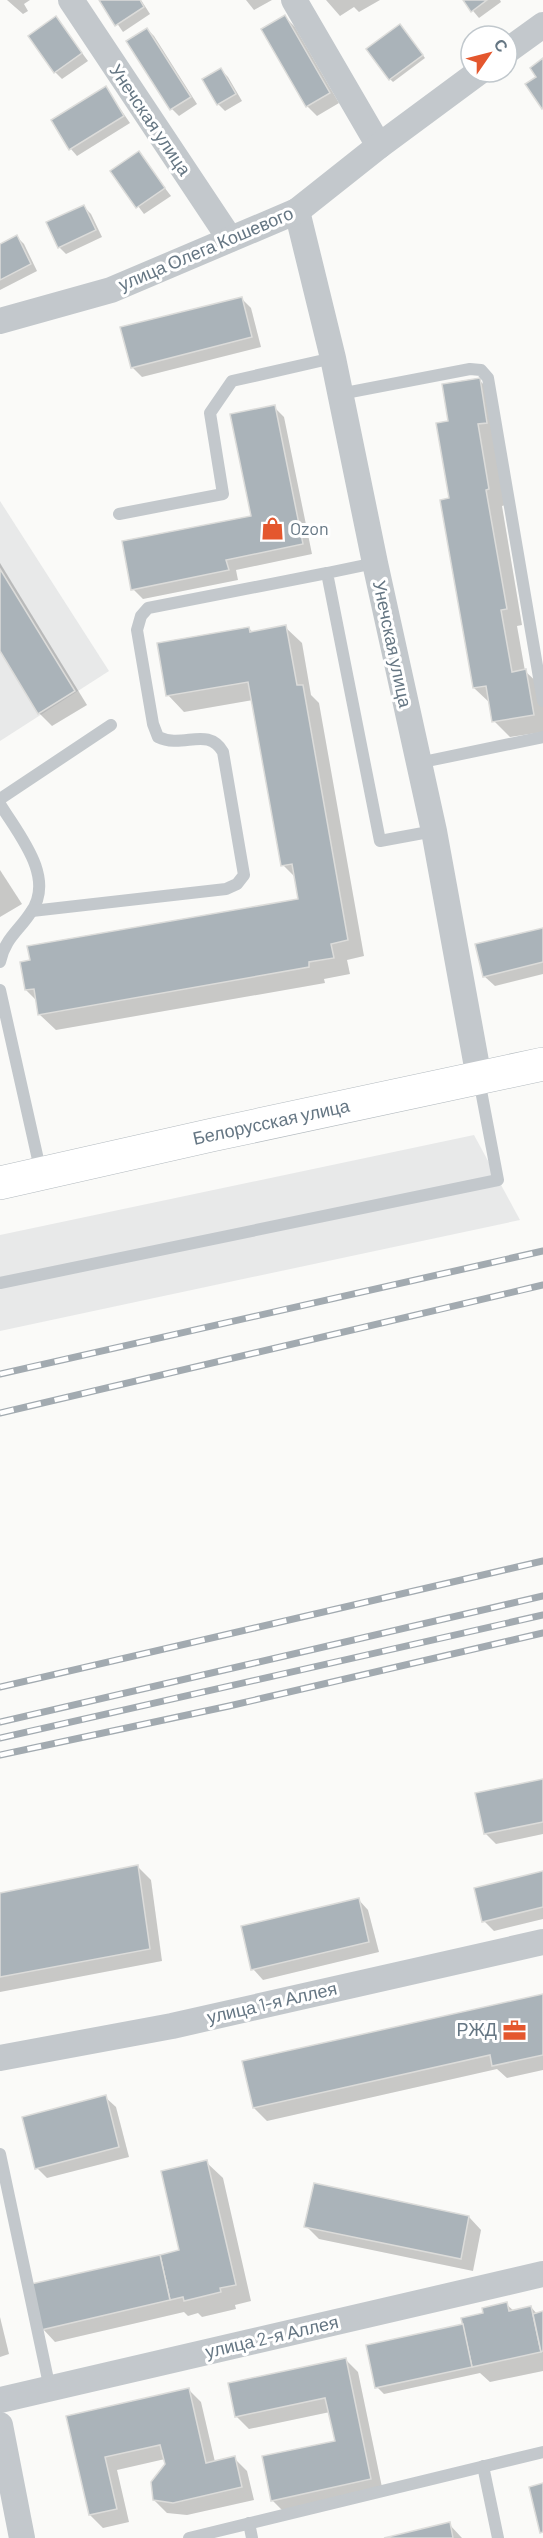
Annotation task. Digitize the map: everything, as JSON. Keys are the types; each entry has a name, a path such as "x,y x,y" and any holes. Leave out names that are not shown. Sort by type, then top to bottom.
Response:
{"main road":[{"name":"Белорусская улица","path":"0,1184 543,1064"}],"street":[{"name":"Унечская улица","path":"70,0 230,239"},
{"path":"294,0 379,146"},
{"path":"519,42 543,25"},
{"name":"улица Олега Кошевого","path":"0,321 111,290 297,211 463,84"},
{"name":"Унечская улица","path":"297,211 333,358 434,831 479,1078"},
{"name":"улица 1-я Аллея","path":"0,2058 172,2026 543,1942"},
{"name":"улица 2-я Аллея","path":"0,2400 543,2274"},
{"path":"0,2425 22,2538"}],"lane":[{"path":"119,514 223,494 210,413 232,381 333,358"},
{"path":"340,394 470,369 482,370 488,378 538,650 543,701"},
{"path":"32,911 226,889 237,884 244,875 223,752 218,743 205,739 170,742 158,737 153,724 137,630 141,616 148,608 375,563"},
{"path":"327,573 380,841 434,831"},
{"path":"0,962 3,946 32,911 40,895 40,880 35,866 0,801 111,725"},
{"path":"418,763 543,737"},
{"path":"0,990 42,1174"},
{"path":"0,1283 498,1180 479,1078"},
{"path":"0,2154 50,2389"},
{"path":"189,2538 543,2452"},
{"path":"483,2466 498,2538"},
{"path":"249,2523 252,2538"}],"shaded area":[{"path":"0,501 109,671 0,741"},
{"path":"474,1135 520,1220 0,1331 0,1235"}],"building":[{"path":"99,0 140,0 144,7 115,26"},
{"path":"463,0 487,0 471,12"},
{"path":"285,15 330,93 306,107 261,29"},
{"path":"56,16 82,53 54,73 28,36"},
{"path":"400,24 423,55 389,80 366,49"},
{"path":"147,28 191,97 170,110 126,41"},
{"path":"543,58 542,109 525,84 536,77 530,68"},
{"path":"221,68 236,94 217,105 202,79"},
{"path":"106,86 124,116 69,150 51,120"},
{"path":"139,151 165,188 136,208 110,171"},
{"path":"84,205 96,230 58,248 46,222"},
{"path":"17,235 31,264 0,280 0,244"},
{"path":"242,297 252,337 131,368 120,327"},
{"path":"480,378 487,423 478,424 489,489 486,490 507,609 501,610 512,672 526,669 534,715 492,722 486,686 473,688 440,500 449,498 436,423 448,421 442,384"},
{"path":"275,405 303,544 226,560 229,570 131,590 122,541 251,516 230,414"},
{"path":"0,569 75,691 38,714 0,651"},
{"path":"286,625 297,685 303,685 348,940 331,944 334,958 309,962 309,967 38,1015 34,989 25,990 20,962 30,960 27,946 298,899 292,864 281,866 248,682 166,696 157,643 249,627 250,632"},
{"path":"543,928 543,962 483,977 475,944"},
{"path":"543,1779 543,1822 484,1834 475,1793"},
{"path":"138,1865 150,1949 0,1977 0,1893"},
{"path":"543,1871 543,1907 482,1922 474,1888"},
{"path":"359,1898 369,1942 251,1970 241,1926"},
{"path":"543,1994 543,2055 492,2066 490,2055 253,2108 242,2061"},
{"path":"106,2095 119,2147 35,2169 22,2117"},
{"path":"207,2160 236,2285 220,2288 221,2292 184,2301 183,2297 170,2300 160,2255 179,2250 161,2171"},
{"path":"314,2183 469,2216 461,2259 304,2227"},
{"path":"160,2255 170,2300 41,2330 31,2284"},
{"path":"507,2302 509,2311 531,2306 541,2352 472,2367 461,2318 483,2313 482,2308"},
{"path":"543,2311 543,2351 541,2352 533,2314"},
{"path":"463,2324 472,2367 375,2388 366,2345"},
{"path":"346,2358 371,2479 271,2501 262,2456 335,2441 325,2398 235,2417 228,2383"},
{"path":"189,2388 206,2463 235,2456 242,2487 173,2503 153,2500 151,2482 165,2464 160,2445 105,2457 117,2509 89,2515 66,2416"},
{"path":"543,2483 543,2532 540,2533 529,2487"},
{"path":"450,2522 453,2538 384,2538"}],"railway":[{"path":"0,1374 543,1251"},
{"path":"0,1413 543,1285"},
{"path":"0,1687 543,1561"},
{"path":"0,1722 543,1596"},
{"path":"0,1738 543,1615"},
{"path":"0,1755 229,1706 543,1633"}],"place":[{"name":"Ozon","path":"272,529"},
{"name":"РЖД","path":"515,2030"}]}
